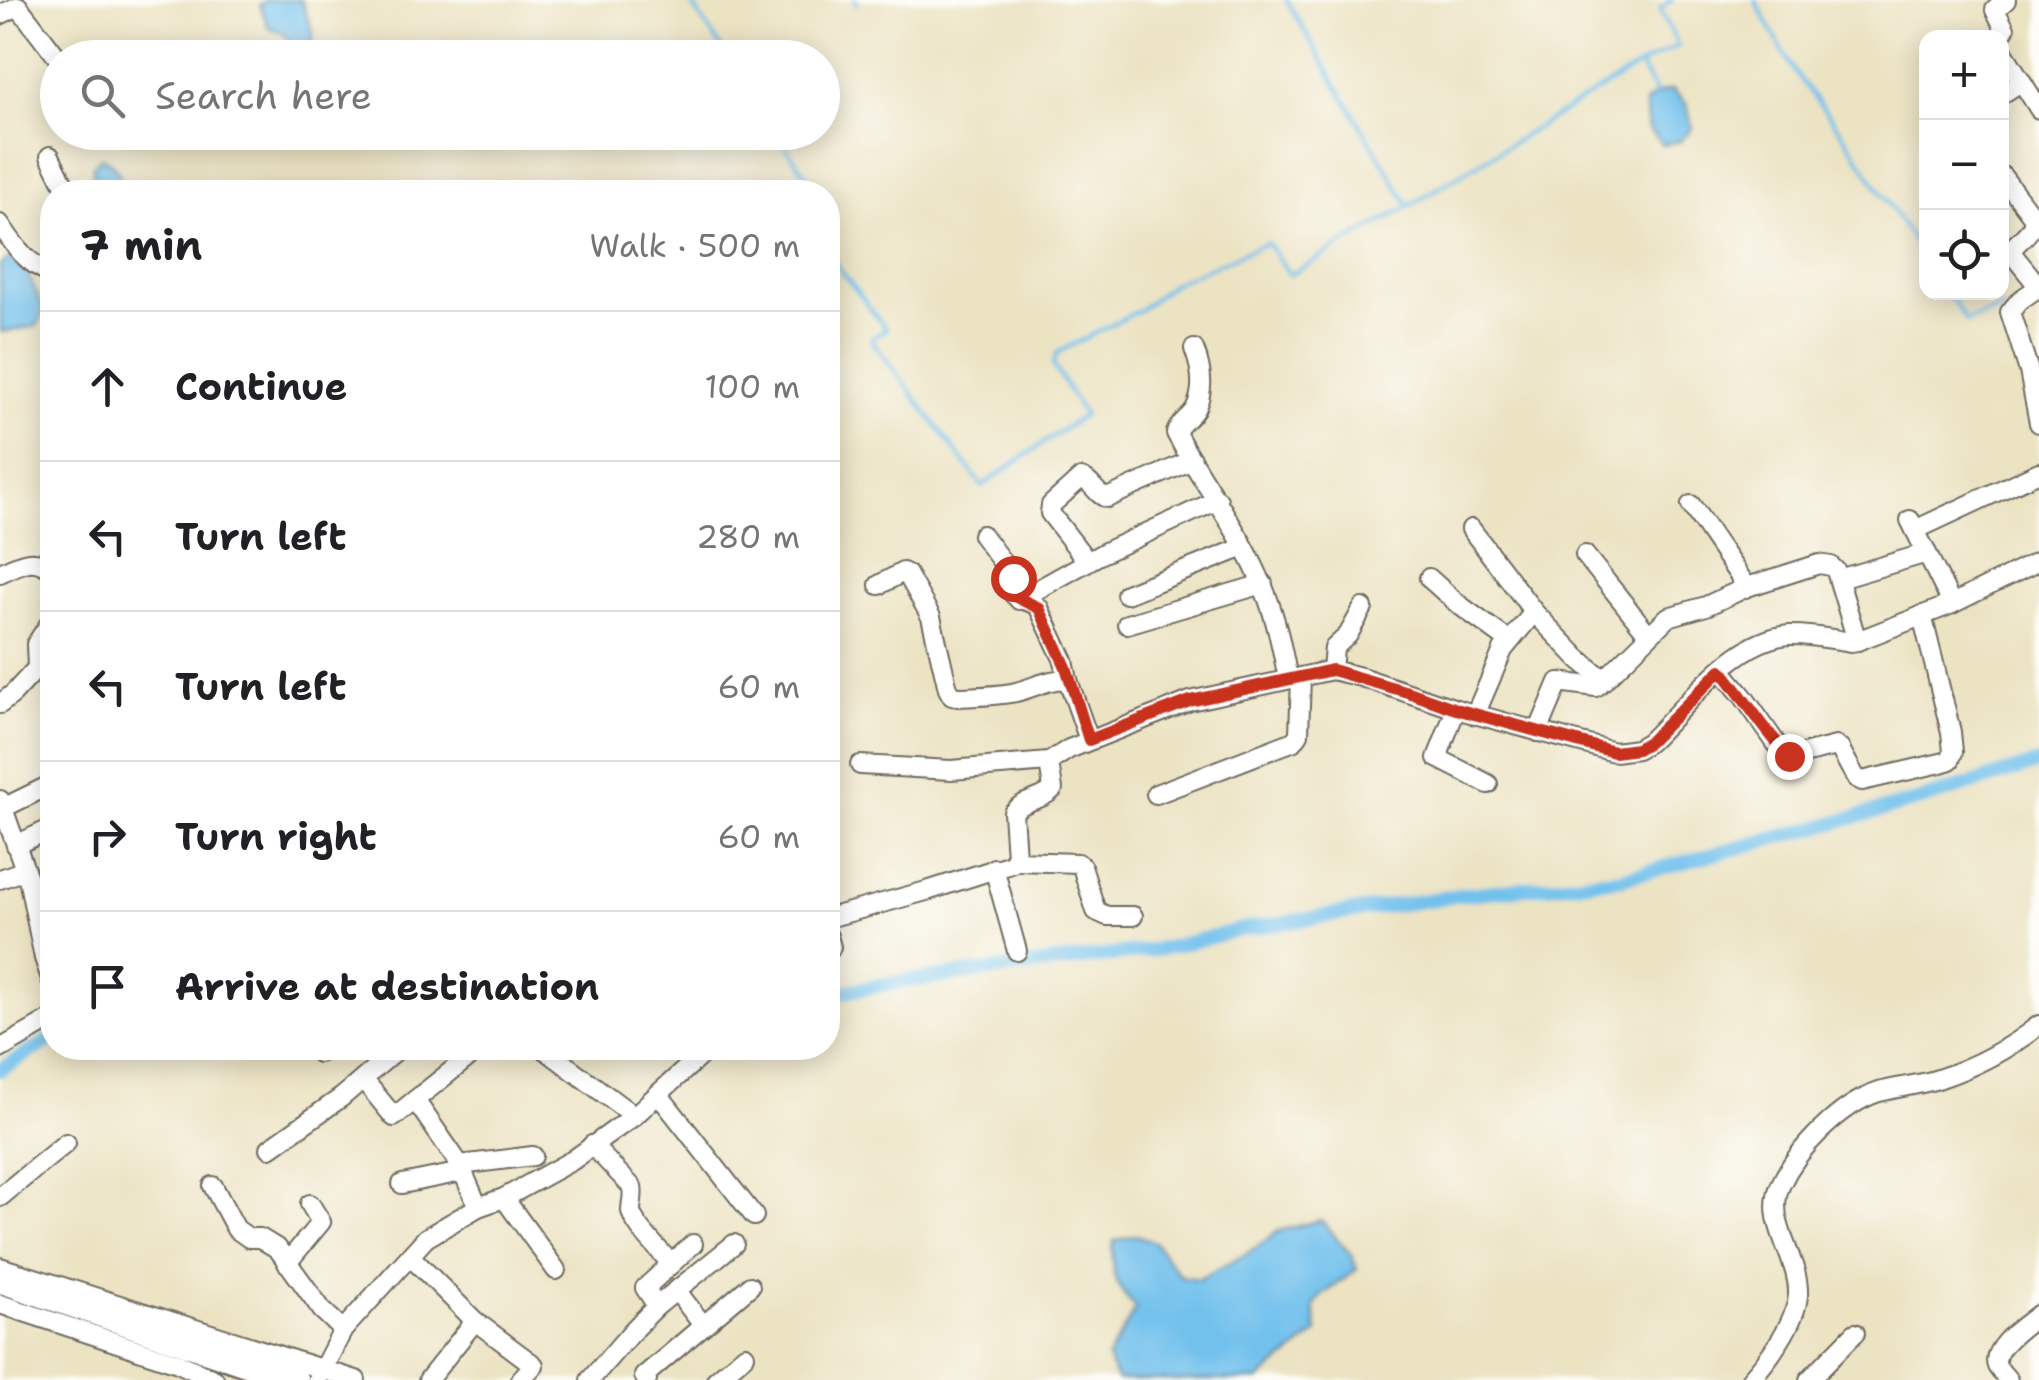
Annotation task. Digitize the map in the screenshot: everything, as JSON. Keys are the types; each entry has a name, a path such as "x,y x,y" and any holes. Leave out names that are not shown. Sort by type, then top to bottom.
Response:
{"highway":[{"path":"0,1283 254,1380"},
{"path":"0,1283 295,1380"}],"street":[{"path":"2004,30 1995,10 2006,0"},
{"path":"0,15 18,3 45,40"},
{"path":"2009,62 2039,109"},
{"path":"2009,90 2021,82"},
{"path":"50,156 62,180"},
{"path":"2009,186 2034,222 2010,251 2039,287 2010,312 2029,371 2039,423"},
{"path":"0,224 15,247 40,268"},
{"path":"1156,794 1294,741 1300,734 1294,678 1263,584 1176,430 1196,406 1202,373 1194,349"},
{"path":"1087,561 1050,513 1050,504 1080,478 1108,498 1192,460"},
{"path":"1952,604 1912,525 2039,472"},
{"path":"1020,600 1087,561 1218,500"},
{"path":"1691,505 1747,587"},
{"path":"1471,529 1534,612 1604,680"},
{"path":"982,534 1012,575 1013,593 1039,608 1064,662 1089,740"},
{"path":"1126,594 1244,547"},
{"path":"1839,579 1927,554"},
{"path":"1585,556 1650,634"},
{"path":"0,573 28,561 40,562"},
{"path":"860,765 951,770 1049,762 1089,740 1190,701 1332,670 1475,715 1614,752 1637,749 1649,742 1721,670 1757,644 1790,635 1857,641 1952,604 2039,561"},
{"path":"1538,732 1559,682 1596,687 1668,617 1819,564 1834,568 1857,641"},
{"path":"879,585 903,572 907,574 931,617 952,696 1011,693 1058,679 1068,680"},
{"path":"1429,578 1509,642"},
{"path":"1127,624 1263,584"},
{"path":"1332,670 1334,648 1348,635 1363,608"},
{"path":"1475,715 1509,642 1534,612"},
{"path":"1721,670 1789,756 1838,747 1856,778 1862,781 1945,762 1953,752 1951,732 1922,615"},
{"path":"0,704 37,668 36,644 40,638"},
{"path":"1456,709 1437,758 1488,784"},
{"path":"1016,861 1013,812 1053,790 1049,762"},
{"path":"40,789 1,804 25,870 40,939"},
{"path":"16,844 40,833"},
{"path":"840,915 1016,861 1078,862 1096,911 1107,916 1134,916"},
{"path":"994,868 1017,952"},
{"path":"0,878 25,870"},
{"path":"1750,1380 1786,1330 1798,1300 1776,1201 1779,1186 1795,1161 1855,1102 1968,1067 2007,1048 2039,1025"},
{"path":"0,1049 40,1026"},
{"path":"270,1148 386,1060"},
{"path":"363,1080 394,1116 465,1060"},
{"path":"559,1060 634,1116"},
{"path":"320,1374 343,1330 426,1238 572,1160 634,1116 696,1060"},
{"path":"660,1095 754,1216"},
{"path":"415,1100 461,1168 478,1207"},
{"path":"0,1198 66,1143"},
{"path":"592,1145 632,1187 632,1214 671,1264"},
{"path":"402,1184 461,1168 533,1156"},
{"path":"212,1186 236,1228 249,1238 260,1238 278,1249 322,1310 343,1330"},
{"path":"504,1198 556,1270"},
{"path":"287,1264 321,1222 310,1204"},
{"path":"657,1306 645,1288 694,1244"},
{"path":"590,1380 657,1306 734,1244"},
{"path":"410,1256 475,1321 534,1365 520,1380"},
{"path":"0,1267 320,1374 356,1380"},
{"path":"647,1380 644,1376 750,1286"},
{"path":"676,1290 702,1325"},
{"path":"0,1304 178,1363 215,1380"},
{"path":"2008,1380 1996,1360 2000,1347 2039,1314"},
{"path":"428,1380 475,1321"},
{"path":"1808,1380 1856,1333"},
{"path":"716,1380 745,1355"}],"water":[{"path":"266,0 301,0 313,40 287,40 284,33 268,27 260,5"},
{"path":"1672,90 1687,105 1692,128 1680,141 1662,144 1648,129 1645,103 1656,94"},
{"path":"101,157 110,162 121,180 93,180 93,166"},
{"path":"11,258 27,273 40,300 37,326 1,332 0,264"},
{"path":"1321,1220 1351,1255 1357,1269 1314,1306 1317,1333 1259,1380 1117,1380 1107,1358 1136,1308 1115,1278 1114,1241 1137,1235 1154,1242 1180,1276 1199,1279 1279,1231"}],"waterway":[{"path":"689,0 716,40"},
{"path":"855,0 857,4"},
{"path":"1286,0 1409,206"},
{"path":"840,270 886,329 871,339 982,486 1084,415 1053,365 1057,353 1138,311 1174,283 1267,243 1290,275 1678,46 1660,9 1671,0"},
{"path":"1755,0 1794,71 1845,137 1919,250"},
{"path":"1640,65 1656,94"},
{"path":"788,150 809,180"},
{"path":"1952,300 1966,321 2004,310"},
{"path":"840,993 1161,949 1244,929 1466,894 1623,878 1917,801 2039,763"},
{"path":"0,1070 40,1046"}],"route":[{"path":"1013,578 1014,596 1039,608 1066,667 1089,740 1190,701 1332,670 1575,743 1625,752 1649,742 1721,670 1789,756"}]}
